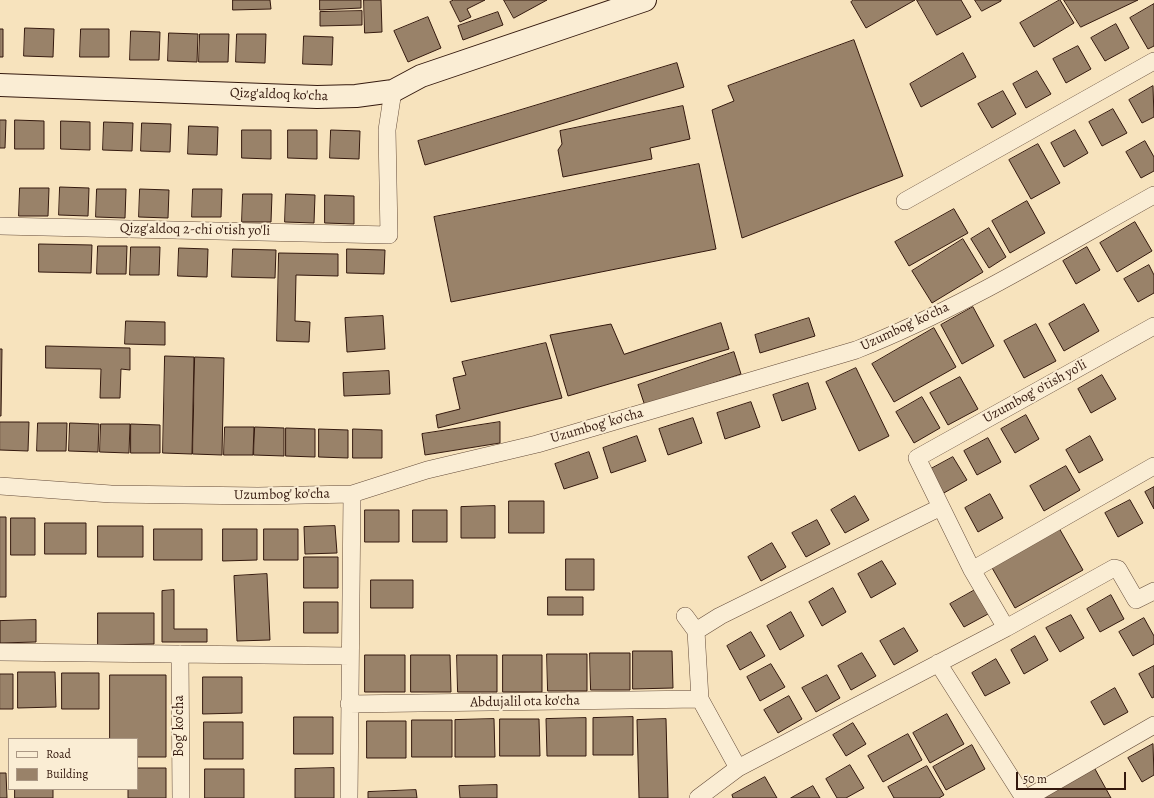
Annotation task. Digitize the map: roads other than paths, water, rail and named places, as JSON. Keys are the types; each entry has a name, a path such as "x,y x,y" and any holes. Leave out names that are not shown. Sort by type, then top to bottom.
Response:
{"street":[{"name":"Qizg'aldoq ko'cha","path":"0,85 317,97 356,96 393,91 421,76 645,0"},
{"path":"905,202 1154,60"},
{"name":"Qizg'aldoq 2-chi o'tish yo'li","path":"0,226 389,235 387,130 393,91"},
{"name":"Uzumbog' ko'cha","path":"0,486 111,494 258,496 352,494 427,470 537,444 856,350 879,341 972,296 1154,195"},
{"name":"Uzumbog' o'tish yo'li","path":"941,507 917,458 1154,326"},
{"path":"972,570 1154,466"},
{"path":"349,798 352,494"},
{"path":"696,631 720,616 941,507 972,570 1006,628"},
{"path":"698,798 738,768 1006,628 1114,568 1118,569 1136,600 1154,591"},
{"path":"685,616 696,631 700,699 738,768"},
{"path":"0,652 350,656"},
{"name":"Bog' ko'cha","path":"180,654 181,798"},
{"path":"938,663 1025,798 1154,726"},
{"name":"Abdujalil ota ko'cha","path":"349,704 700,699"}]}
